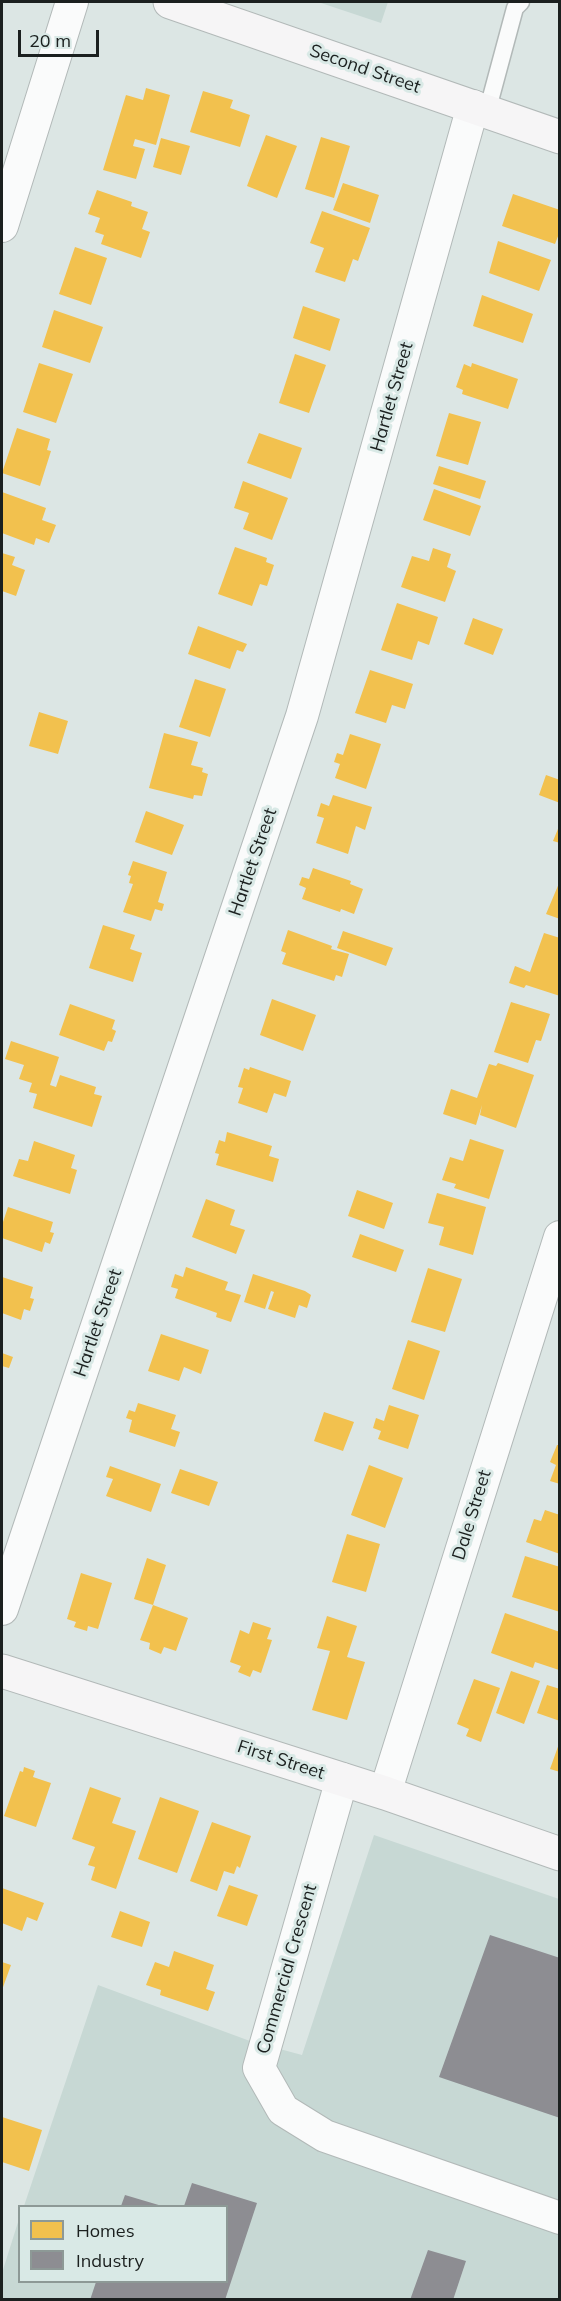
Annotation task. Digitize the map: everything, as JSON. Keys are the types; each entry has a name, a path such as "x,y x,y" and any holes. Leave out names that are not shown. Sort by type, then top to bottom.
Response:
{"street":[{"path":"2,226 72,2"},
{"name":"Second Street","path":"170,2 560,137"},
{"name":"Hartlet Street","path":"2,1609 302,716 480,109"},
{"name":"Dale Street","path":"385,1793 560,1237"},
{"name":"First Street","path":"2,1671 385,1793 560,1854"},
{"name":"Commercial Crescent","path":"342,1779 259,2068 283,2110 325,2136 560,2218"}],"lane":[{"path":"480,109 515,8 521,2"}],"shaded area":[{"path":"318,2 388,2 381,23"},
{"path":"374,1835 559,1899 559,2299 2,2300 2,2273 18,2222 18,2283 228,2283 228,2205 24,2205 98,1985 250,2041 302,2055"}],"building: Homes":[{"path":"146,88 170,95 156,145 135,139 133,146 145,149 136,179 103,170 126,95 143,100"},
{"path":"203,91 233,100 230,108 250,115 240,147 190,132"},
{"path":"266,135 297,146 277,198 247,186"},
{"path":"321,137 350,146 334,198 305,189"},
{"path":"161,138 190,146 181,175 153,167"},
{"path":"343,183 379,195 370,223 333,210"},
{"path":"97,190 132,202 131,206 148,212 142,229 150,232 141,258 101,244 104,235 95,232 100,218 88,214"},
{"path":"513,194 560,210 560,231 555,244 502,226"},
{"path":"322,211 370,228 358,261 353,259 345,282 315,272 324,248 310,243"},
{"path":"498,241 551,260 539,291 489,273"},
{"path":"75,247 107,258 91,305 59,294"},
{"path":"482,295 533,314 523,343 473,326"},
{"path":"303,306 340,319 330,351 293,338"},
{"path":"54,310 103,327 90,363 42,347"},
{"path":"295,354 326,365 309,413 279,403"},
{"path":"39,363 73,374 56,423 23,412"},
{"path":"472,363 518,379 508,409 462,394 463,390 456,387 464,364 471,367"},
{"path":"449,413 481,422 468,465 436,456"},
{"path":"17,428 50,439 47,450 51,451 40,486 2,473"},
{"path":"259,433 302,448 291,479 247,463"},
{"path":"439,466 486,481 480,499 433,484"},
{"path":"243,481 288,498 272,540 243,529 249,513 234,508"},
{"path":"434,489 481,506 470,536 423,520"},
{"path":"2,492 46,508 42,520 56,525 49,543 36,538 34,545 2,533"},
{"path":"235,547 267,558 266,562 274,565 267,586 260,584 252,606 218,594"},
{"path":"433,548 451,554 447,567 456,571 445,602 401,587 412,556 429,561"},
{"path":"2,553 15,557 12,565 25,570 16,596 2,591"},
{"path":"397,603 438,617 429,645 418,641 412,660 381,650"},
{"path":"473,618 503,629 493,655 464,644"},
{"path":"198,626 247,644 243,652 237,650 230,669 188,654"},
{"path":"370,670 413,684 405,709 392,705 386,723 355,713"},
{"path":"195,679 226,689 210,737 179,727"},
{"path":"39,712 68,721 58,754 29,746"},
{"path":"164,733 198,742 191,765 203,768 202,772 208,774 202,796 194,795 193,799 149,788"},
{"path":"350,734 381,744 366,789 335,778 340,764 334,762 337,753 343,755"},
{"path":"546,775 560,780 560,803 539,795"},
{"path":"333,795 372,807 365,830 356,826 348,854 316,843 324,818 317,816 321,803 329,806"},
{"path":"146,811 184,825 172,855 135,842"},
{"path":"560,824 560,843 553,841"},
{"path":"133,861 167,872 158,902 164,904 162,911 155,909 151,921 123,912 133,884 129,883 131,876 128,875"},
{"path":"313,868 351,881 350,884 363,889 354,914 341,909 340,912 302,899 306,888 299,885 302,877 309,879"},
{"path":"560,881 560,919 546,914"},
{"path":"103,925 135,935 130,949 142,953 133,982 89,968"},
{"path":"288,930 332,946 331,949 349,954 342,977 336,975 334,981 282,964 286,953 281,951"},
{"path":"343,931 393,948 386,966 337,948"},
{"path":"544,933 560,938 560,996 526,985 524,988 509,983 515,966 530,972"},
{"path":"272,999 316,1015 303,1051 260,1035"},
{"path":"511,1002 550,1014 541,1041 536,1040 528,1063 494,1052"},
{"path":"70,1004 115,1020 112,1029 116,1031 112,1042 108,1041 104,1051 59,1035"},
{"path":"11,1041 59,1057 50,1085 56,1087 60,1075 96,1087 94,1094 102,1096 92,1127 33,1108 37,1094 29,1092 32,1083 19,1079 24,1065 5,1059"},
{"path":"498,1063 534,1075 516,1128 480,1115 482,1105 476,1125 443,1114 451,1089 477,1098 489,1064 496,1066"},
{"path":"250,1067 291,1081 286,1097 274,1093 267,1113 238,1103 243,1088 238,1087 244,1068 249,1070"},
{"path":"227,1132 272,1146 269,1156 279,1159 273,1182 216,1165 219,1154 215,1153 219,1140 225,1142"},
{"path":"470,1139 504,1150 489,1199 454,1188 456,1184 442,1180 450,1157 463,1161"},
{"path":"34,1141 75,1155 71,1168 77,1170 70,1194 13,1176 19,1159 28,1161"},
{"path":"357,1190 393,1203 384,1229 348,1216"},
{"path":"437,1193 486,1207 473,1255 439,1245 444,1227 428,1223"},
{"path":"206,1199 235,1210 230,1225 245,1230 236,1254 192,1237"},
{"path":"8,1207 53,1222 50,1232 54,1233 50,1244 45,1242 42,1252 2,1238 2,1225"},
{"path":"360,1234 404,1250 396,1272 352,1257"},
{"path":"186,1267 228,1282 225,1290 241,1295 231,1322 216,1317 217,1313 175,1298 178,1289 171,1287 175,1274 183,1277"},
{"path":"428,1268 462,1279 445,1332 411,1322"},
{"path":"253,1274 305,1291 311,1295 307,1308 299,1305 295,1318 268,1309 274,1292 271,1291 265,1309 244,1302"},
{"path":"2,1277 33,1287 30,1298 34,1299 30,1311 24,1309 21,1320 2,1313"},
{"path":"161,1334 209,1350 201,1374 184,1367 179,1381 148,1371"},
{"path":"408,1340 440,1351 424,1400 392,1389"},
{"path":"2,1353 13,1357 9,1368 2,1366"},
{"path":"138,1403 176,1415 171,1429 180,1432 175,1447 129,1432 132,1420 126,1418 129,1410 135,1412"},
{"path":"389,1405 419,1415 408,1449 378,1439 381,1431 373,1428 376,1418 384,1421"},
{"path":"324,1412 354,1422 343,1451 314,1441"},
{"path":"557,1445 560,1445 560,1484 550,1481 556,1465 550,1462"},
{"path":"369,1465 403,1478 385,1528 351,1515"},
{"path":"110,1466 161,1484 151,1512 106,1496 113,1479 106,1477"},
{"path":"180,1469 218,1482 209,1506 171,1493"},
{"path":"545,1510 560,1515 560,1554 526,1542 534,1519 541,1521"},
{"path":"347,1534 380,1544 366,1592 332,1582"},
{"path":"525,1556 560,1567 560,1612 512,1597"},
{"path":"147,1558 166,1565 153,1605 134,1599"},
{"path":"81,1573 112,1583 98,1629 88,1626 87,1631 74,1627 76,1622 67,1619"},
{"path":"153,1605 188,1618 176,1651 164,1647 161,1654 149,1649 150,1643 140,1640"},
{"path":"505,1613 560,1632 559,1670 535,1662 533,1668 491,1653"},
{"path":"327,1616 357,1626 347,1657 365,1662 347,1720 312,1710 330,1651 317,1648"},
{"path":"253,1622 271,1628 267,1639 272,1640 261,1673 253,1670 250,1677 238,1672 241,1666 230,1662 240,1630 249,1634"},
{"path":"511,1671 540,1681 524,1724 496,1713"},
{"path":"474,1679 500,1688 481,1742 466,1736 469,1729 457,1724"},
{"path":"547,1685 560,1689 560,1721 537,1713"},
{"path":"560,1741 560,1772 550,1769"},
{"path":"24,1767 35,1771 33,1777 51,1783 36,1827 4,1816 20,1771 23,1772"},
{"path":"90,1787 121,1798 112,1823 136,1831 116,1889 91,1880 95,1867 88,1865 95,1847 72,1839"},
{"path":"160,1797 199,1811 177,1873 138,1859"},
{"path":"212,1822 251,1836 240,1868 237,1866 234,1874 224,1871 217,1891 190,1881"},
{"path":"229,1885 258,1895 247,1926 217,1916"},
{"path":"2,1888 44,1903 37,1921 27,1917 22,1931 2,1923"},
{"path":"120,1911 150,1922 142,1947 111,1937"},
{"path":"174,1951 214,1965 206,1989 215,1992 208,2011 160,1995 161,1990 146,1985 155,1962 169,1967"},
{"path":"2,1962 11,1965 2,1990"},
{"path":"2,2117 42,2130 29,2171 2,2162"}],"building: Industry":[{"path":"490,1935 560,1958 560,2118 439,2077"},
{"path":"192,2183 257,2203 225,2300 90,2300 96,2283 228,2283 228,2205 184,2205"},
{"path":"125,2195 159,2205 121,2205"},
{"path":"428,2250 466,2261 453,2300 410,2300"}]}
